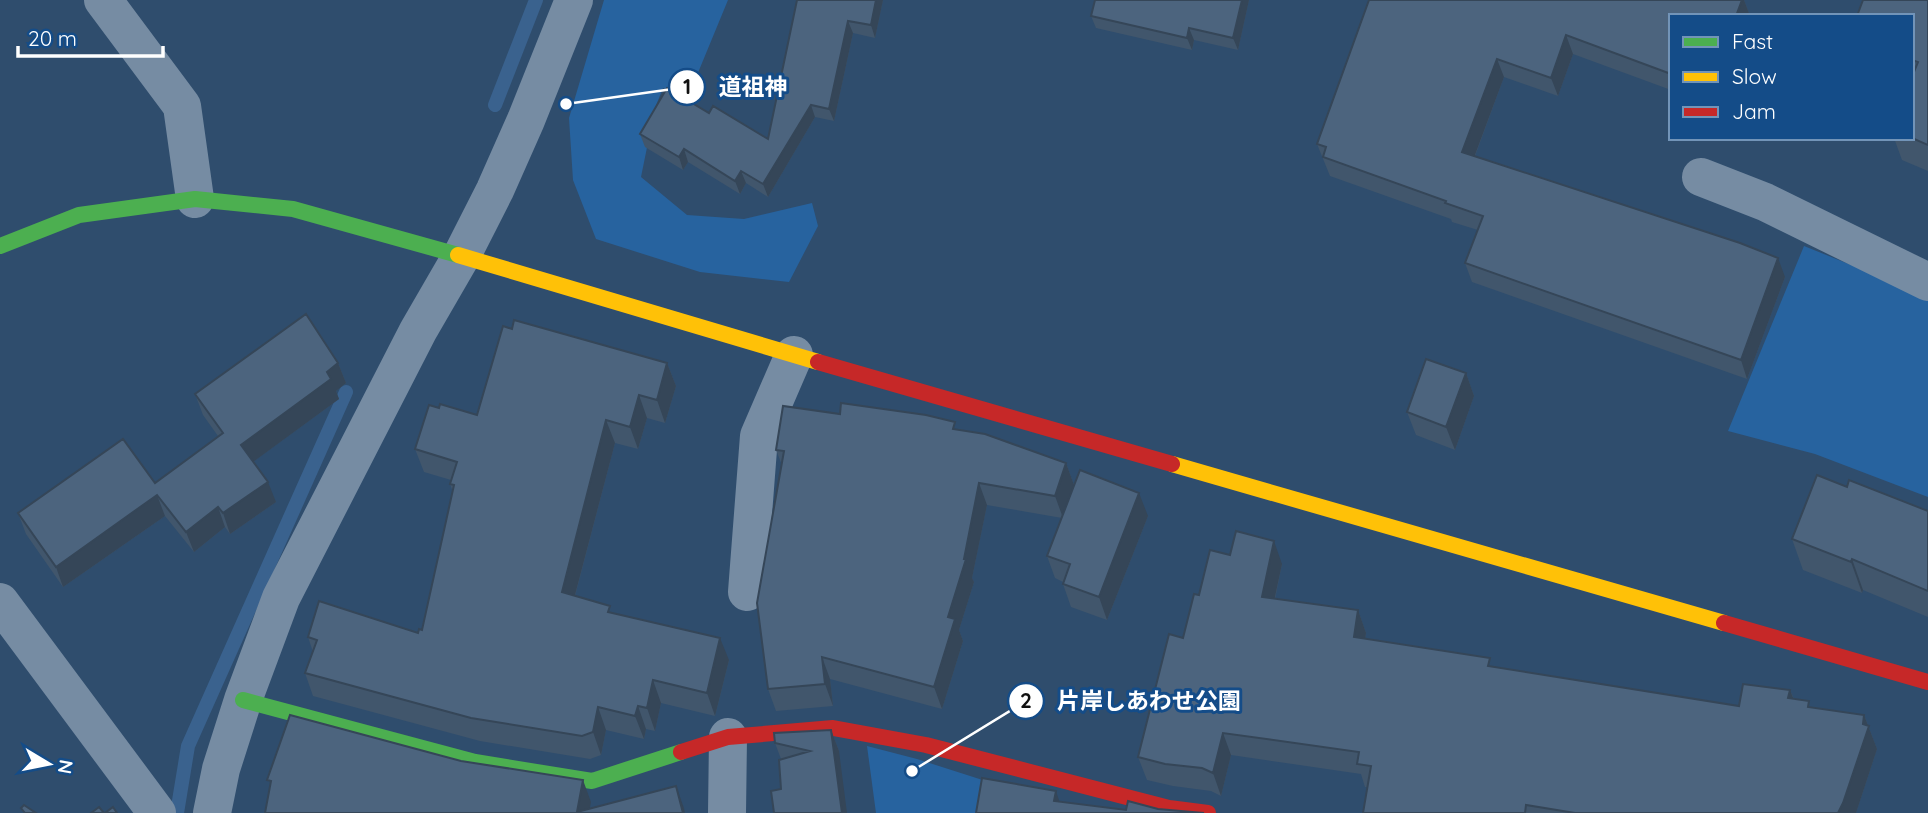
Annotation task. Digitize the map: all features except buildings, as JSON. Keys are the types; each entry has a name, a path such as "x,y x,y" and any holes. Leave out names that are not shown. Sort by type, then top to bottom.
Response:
{"street":[{"path":"103,0 182,106 195,199"},
{"path":"212,813 221,769 243,700 281,597 418,331 462,255 526,120 574,0"},
{"path":"1701,177 1765,202 1928,282"},
{"path":"0,246 79,215 195,199 293,209 462,255 794,355 1928,682"},
{"path":"747,592 759,436 794,355"},
{"path":"0,602 157,813"},
{"path":"243,700 475,762 592,781 728,737 833,728 926,746 1169,808 1208,813"},
{"path":"727,813 728,737"}],"shaded area":[{"path":"604,0 728,0 688,97 663,88 655,108 641,177 687,215 744,219 812,203 818,226 789,282 700,272 596,239 573,180 569,118"},
{"path":"1804,246 1928,296 1928,497 1815,454 1728,431"},
{"path":"867,746 992,783 987,813 876,813"}],"waterway":[{"path":"495,105 536,0"},
{"path":"177,813 188,746 346,392"}],"traffic: fast":[{"path":"0,246 79,215 195,199 293,209 458,255"},
{"path":"243,700 475,762 592,781 681,752"}],"traffic: slow":[{"path":"458,255 818,362"},
{"path":"1172,464 1724,623"}],"traffic: jam":[{"path":"818,362 1172,464"},
{"path":"1724,623 1928,682"},
{"path":"681,752 728,737 833,728 926,745 1169,808 1208,813"}],"place":[{"name":"道祖神","path":"566,104"},
{"name":"片岸しあわせ公園","path":"912,771"}]}
